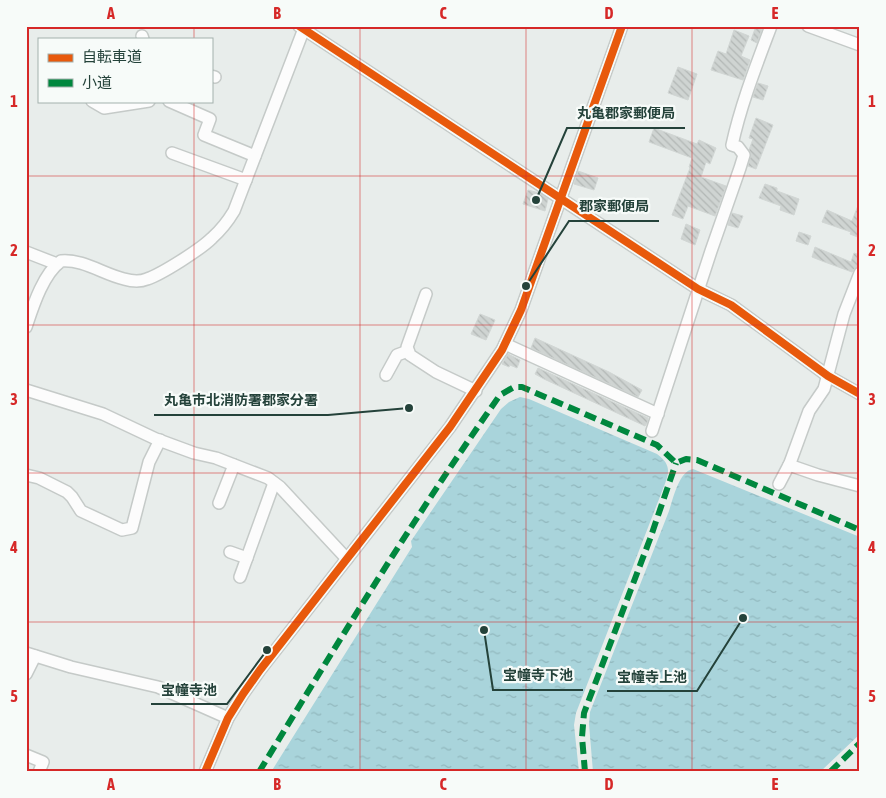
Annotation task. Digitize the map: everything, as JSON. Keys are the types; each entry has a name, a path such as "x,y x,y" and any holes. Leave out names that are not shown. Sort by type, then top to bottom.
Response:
{"street":[{"path":"204,772 228,718 260,670 444,434 476,391 505,344 521,310 622,26"},
{"path":"652,431 744,155 738,147 732,145 735,130 770,26"},
{"path":"808,26 860,45"},
{"path":"26,327 40,290 49,273 61,261 72,261 124,279 136,281 148,279 198,249 224,226 234,211 303,27 698,289 732,305 828,376 860,394"},
{"path":"94,102 104,108 143,102"},
{"path":"170,102 210,119 204,135 255,156"},
{"path":"172,153 246,180"},
{"path":"26,252 56,264"},
{"path":"778,484 789,465 809,411 824,389 844,314 860,273"},
{"path":"426,294 407,347 410,355 436,372 476,391"},
{"path":"505,344 658,414"},
{"path":"386,376 397,355 408,351"},
{"path":"26,390 103,414 160,440 194,453 216,458 268,478 280,487 347,559"},
{"path":"26,475 39,478 67,492 81,511 122,530 132,528 148,462 160,440"},
{"path":"219,503 234,465"},
{"path":"789,465 860,486"},
{"path":"240,576 274,483"},
{"path":"230,552 246,558"},
{"path":"26,674 31,655 71,667 158,687 228,718"},
{"path":"26,755 43,762 39,772"}],"water":[{"path":"520,397 529,399 657,454 663,459 668,468 665,482 576,713 574,725 579,772 271,772 412,547 411,541 501,409 509,402"},
{"path":"693,469 860,537 860,734 820,772 593,772 589,724 590,712 669,511 677,486 684,475"}],"building":[{"path":"756,26 763,26 757,43 751,40"},
{"path":"734,30 749,36 741,56 750,60 743,80 711,70 718,51 726,54"},
{"path":"678,67 697,74 688,100 668,93"},
{"path":"758,83 768,86 763,100 753,97"},
{"path":"756,118 773,125 756,169 748,166 751,154 749,150 753,139 749,138"},
{"path":"654,128 697,144 699,140 716,148 710,164 706,162 701,177 726,186 715,216 688,206 683,219 672,215 692,158 649,142"},
{"path":"578,171 598,178 594,190 574,184"},
{"path":"765,184 777,188 777,191 799,199 794,215 780,210 781,206 759,198"},
{"path":"528,190 539,193 548,199 545,211 523,204"},
{"path":"859,203 860,238 850,234 851,232 822,222 827,210 852,221"},
{"path":"732,213 743,216 738,228 728,225"},
{"path":"686,224 700,230 695,245 681,239"},
{"path":"799,232 811,236 808,245 796,241"},
{"path":"815,247 851,262 854,253 860,255 860,266 852,272 812,257"},
{"path":"480,314 495,320 486,340 471,334"},
{"path":"535,338 609,372 642,390 638,397 531,348"},
{"path":"508,354 520,360 517,368 502,364"},
{"path":"538,368 648,418 647,423 645,426 544,379 535,374"}],"marked path":[{"path":"259,772 437,487 500,395 514,387 522,387 657,445 676,463 686,459 697,460 860,530"},
{"path":"585,772 582,737 584,713 650,539 676,463"},
{"path":"830,772 860,743"}],"cycle path":[{"path":"299,26 698,289 731,305 828,376 860,394"},
{"path":"205,772 228,718 243,694 450,427 502,350 521,310 622,26"}],"place":[{"name":"丸亀郡家郵便局","path":"536,200"},
{"name":"郡家郵便局","path":"526,286"},
{"name":"丸亀市北消防署郡家分署","path":"409,408"},
{"name":"宝幢寺上池","path":"743,618"},
{"name":"宝幢寺下池","path":"484,630"},
{"name":"宝幢寺池","path":"267,650"}]}
